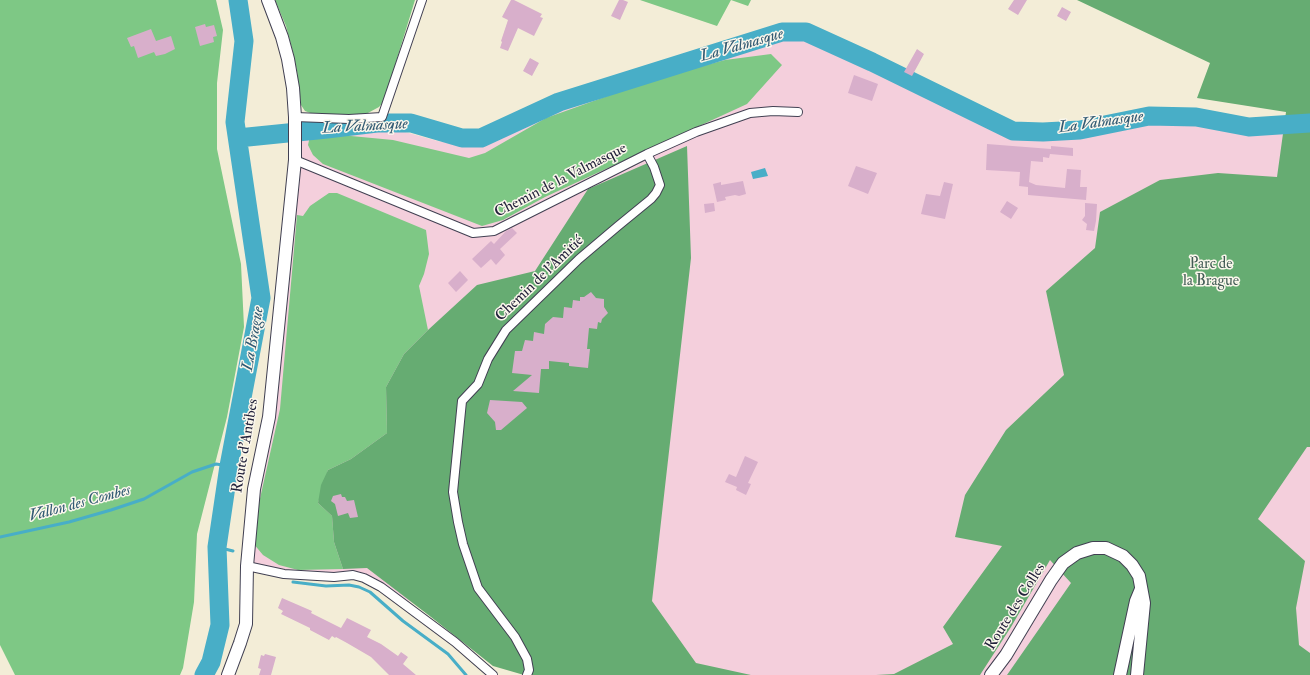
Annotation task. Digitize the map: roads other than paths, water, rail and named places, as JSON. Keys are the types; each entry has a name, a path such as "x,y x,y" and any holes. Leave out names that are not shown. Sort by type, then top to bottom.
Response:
{"street":[{"name":"Route d'Antibes","path":"228,675 246,624 247,566 254,489 270,409 295,160 293,88 282,37 268,0"},
{"path":"295,121 382,117 422,0"},
{"name":"Chemin de la Valmasque","path":"295,160 473,233 494,231 647,154 696,132 750,113 773,111 798,112"},
{"name":"Chemin de l'Amitié","path":"527,675 529,670 527,660 515,637 478,588 463,544 453,492 462,401 478,384 488,359 506,330 579,259 651,199 656,193 660,185 654,167 647,154"},
{"name":"Route des Colles","path":"991,675 1006,655 1051,580 1063,563 1076,553 1093,548 1106,548 1123,556 1132,565 1139,576 1144,604 1137,675"},
{"path":"247,566 297,575 334,577 353,575 364,578 381,587 455,642 493,675"},
{"path":"1120,675 1136,601 1141,589"}],"water":[{"path":"765,168 768,176 753,179 751,172"}],"waterway":[{"name":"La Brague","path":"204,675 211,662 220,625 217,547 229,466 261,298 235,122 244,41 238,0"},
{"name":"La Valmasque","path":"238,138 377,123 411,123 462,138 481,138 559,102 782,32 806,32 872,62 1013,131 1043,132 1080,130 1149,116 1196,117 1249,127 1310,123"},
{"name":"Vallon des Combes","path":"0,537 69,522 111,510 144,499 192,472 216,464 229,466"},
{"path":"217,547 233,551"},
{"path":"293,582 326,586 349,585 359,587 370,592 403,621 448,654 466,675"}],"park label":[{"name":"Parc de la Brague","path":"1211,274"}]}
